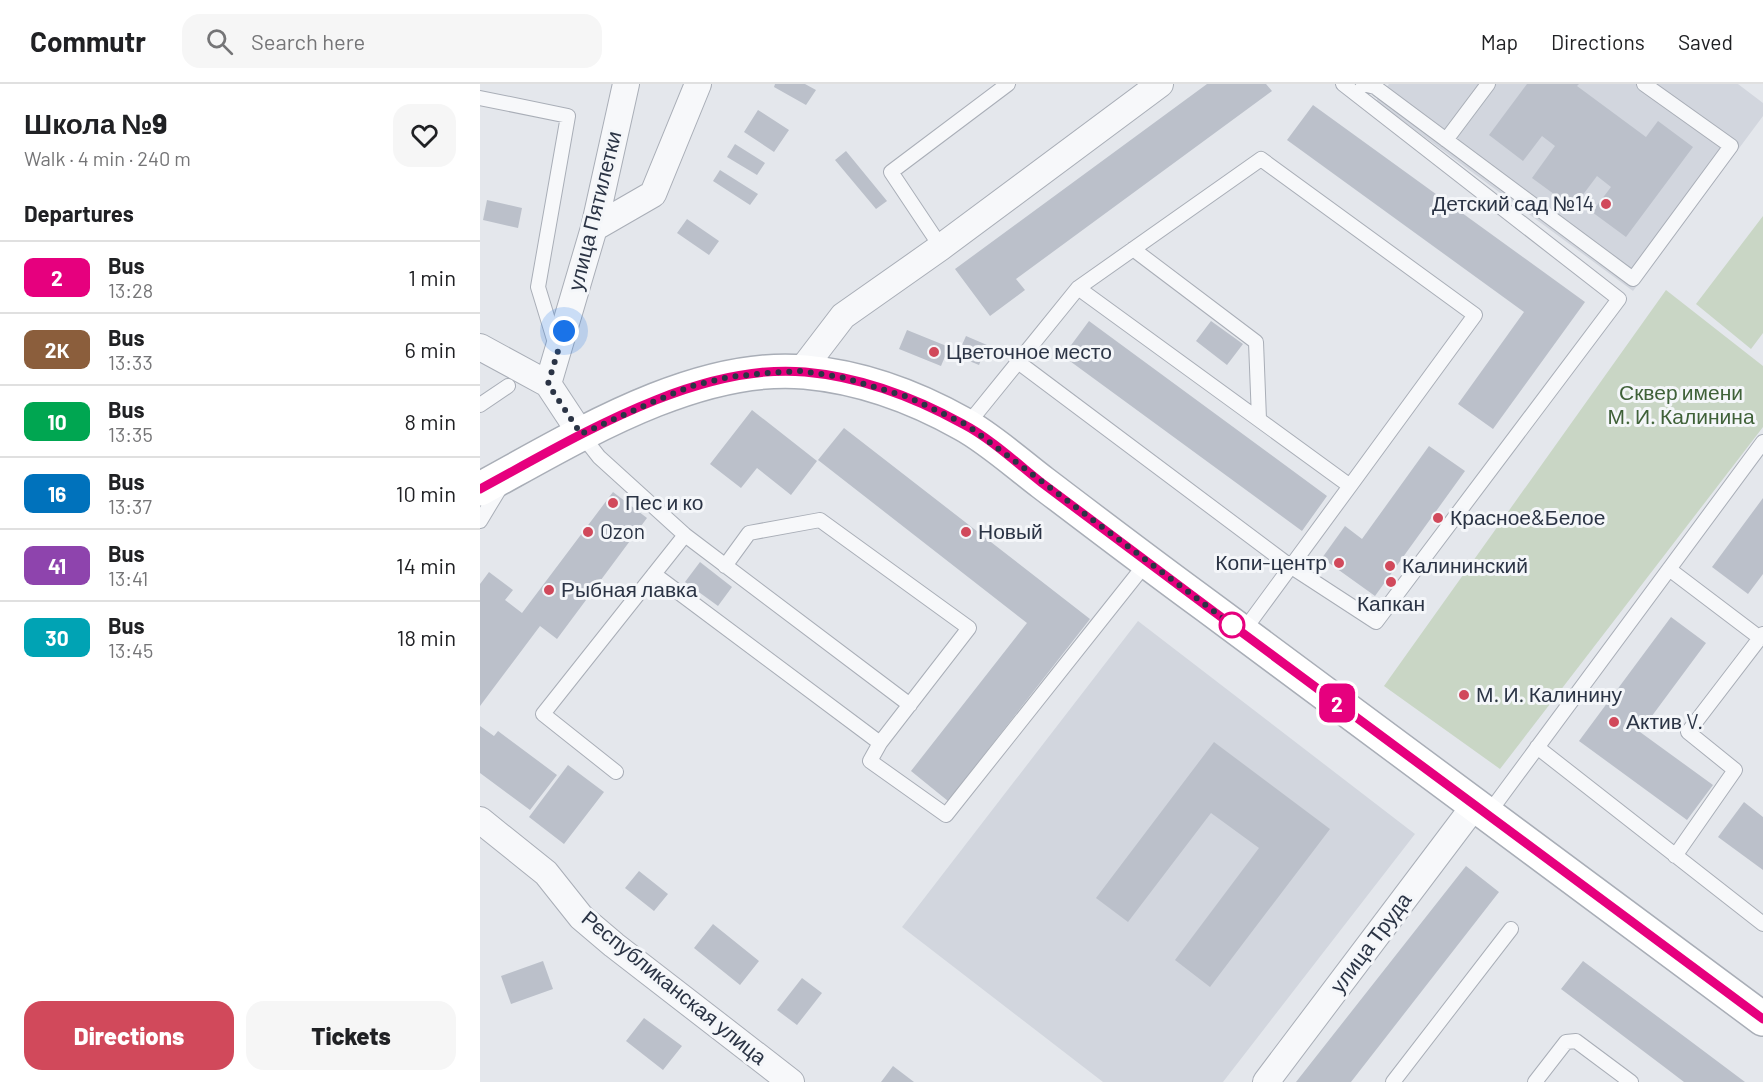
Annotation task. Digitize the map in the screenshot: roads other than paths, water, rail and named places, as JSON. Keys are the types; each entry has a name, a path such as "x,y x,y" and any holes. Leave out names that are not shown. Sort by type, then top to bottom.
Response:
{"street":[{"name":"улица Пятилетки","path":"548,384 594,228 626,84"},
{"path":"594,228 653,194 698,84"},
{"path":"801,371 843,316 1160,84"},
{"path":"480,347 548,384 581,434"},
{"path":"480,489 581,434 692,386 729,377 801,371 841,377 908,397 967,425 1146,562 1763,1019"},
{"name":"улица Труда","path":"1266,1082 1482,809"},
{"name":"Республиканская улица","path":"480,820 546,873 581,916 606,938 791,1082"}],"lane":[{"path":"940,247 891,172 1008,84"},
{"path":"1018,362 1290,566 1376,622 1619,298 1343,84"},
{"path":"1363,84 1376,87 1633,279 1731,146 1644,84"},
{"path":"1446,140 1488,84"},
{"path":"480,98 568,116 538,287 558,351"},
{"path":"967,425 1078,288 1261,159 1475,315 1242,633"},
{"path":"1133,249 1256,342 1259,419"},
{"path":"1078,288 1350,486"},
{"path":"480,405 508,386"},
{"path":"581,434 599,458 686,535 910,705"},
{"path":"1482,809 1537,747 1763,442"},
{"path":"480,521 509,473"},
{"path":"725,566 748,533 820,520 969,628 880,743 870,761 946,815 1146,562"},
{"path":"616,772 543,714 686,535"},
{"path":"1669,569 1761,636 1688,732 1735,770 1675,856"},
{"path":"654,574 880,743"},
{"path":"1537,747 1763,924"},
{"path":"1393,1082 1511,929"},
{"path":"1535,1082 1566,1042 1576,1041 1631,1082"}],"place":[{"name":"Детский сад №14","path":"1606,204"},
{"name":"Цветочное место","path":"934,352"},
{"name":"Пес и ко","path":"613,503"},
{"name":"Красное&Белое","path":"1438,518"},
{"name":"Ozon","path":"588,532"},
{"name":"Новый","path":"966,532"},
{"name":"Копи-центр","path":"1339,563"},
{"name":"Калининский","path":"1390,566"},
{"name":"Капкан","path":"1391,582"},
{"name":"Рыбная лавка","path":"549,590"},
{"name":"М. И. Калинину","path":"1464,695"},
{"name":"Актив V.","path":"1614,722"}],"park label":[{"name":"Сквер имени М. И. Калинина","path":"1681,405"}]}
